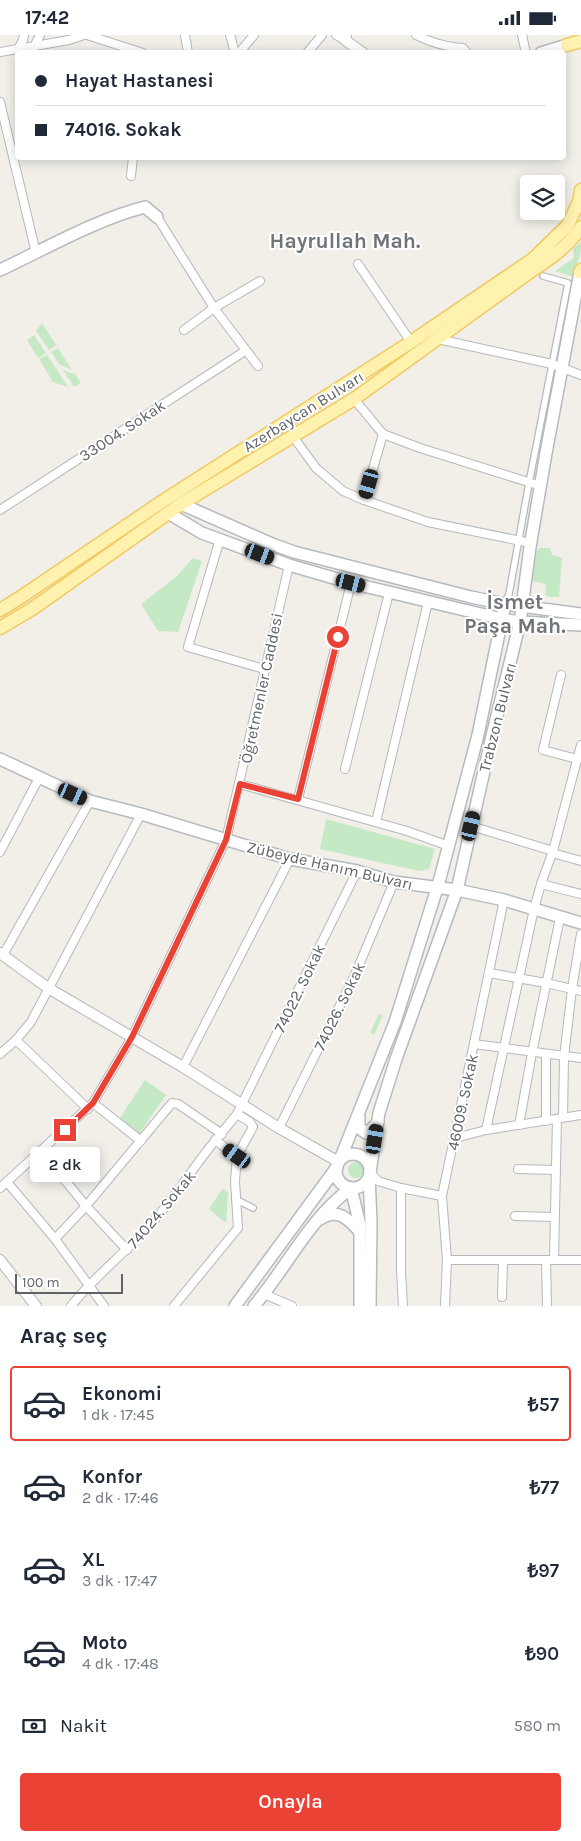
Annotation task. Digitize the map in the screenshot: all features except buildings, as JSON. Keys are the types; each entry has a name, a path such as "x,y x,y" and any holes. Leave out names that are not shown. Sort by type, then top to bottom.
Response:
{"main road":[{"path":"551,50 581,41"},
{"name":"Azerbaycan Bulvarı","path":"0,610 163,501 411,342 537,255 567,226 579,202 581,190"},
{"path":"0,270 39,250 129,211 145,207 157,217"},
{"name":"Azerbaycan Bulvarı","path":"0,628 29,610 181,504 354,399 550,259 566,246 581,227"},
{"name":"Trabzon Bulvarı","path":"370,1306 370,1175 378,1123 396,1059 457,890 520,622 541,485 554,364 581,271"},
{"path":"181,504 294,552 471,597 505,604 581,614"},
{"path":"168,513 202,533 288,565 351,583 502,619 520,622 581,625"},
{"name":"Trabzon Bulvarı","path":"235,1306 338,1164 394,1022 449,846 478,735 505,604"},
{"name":"Zübeyde Hanım Bulvarı","path":"0,759 90,801 141,814 290,859 356,871 394,882 457,890 504,900 581,923"},
{"path":"359,1113 358,1124 359,1129 362,1131 366,1133 378,1123"},
{"path":"254,1306 327,1207 351,1188 362,1186 370,1175 367,1161 358,1155 348,1155 338,1164 338,1178 345,1186 351,1188"},
{"path":"351,1188 360,1232 360,1306"},
{"path":"315,1223 325,1215 333,1213 342,1215 360,1232"}],"street":[{"path":"18,49 24,35"},
{"path":"34,47 40,35"},
{"path":"0,52 34,47 85,35 118,39 138,50"},
{"path":"186,35 188,50"},
{"path":"230,35 236,50"},
{"path":"240,50 254,35"},
{"path":"310,50 322,35"},
{"path":"416,35 444,47 463,48 465,50"},
{"path":"522,35 525,50"},
{"path":"342,37 359,50"},
{"path":"0,102 36,253"},
{"path":"131,176 133,160"},
{"path":"157,217 214,308 258,366"},
{"path":"358,264 411,342"},
{"name":"Trabzon Bulvarı","path":"505,604 509,594 568,283 543,276"},
{"path":"184,330 214,308 260,281"},
{"path":"454,326 451,335 456,342"},
{"path":"437,338 554,364 581,375"},
{"name":"33004. Sokak","path":"0,510 245,351"},
{"path":"354,399 383,434 420,448 529,483 541,485"},
{"path":"364,500 383,434"},
{"path":"292,435 316,468 343,491 428,522 531,543"},
{"path":"220,539 188,647 264,669"},
{"name":"Öğretmenler Caddesi","path":"0,1188 91,1106 132,1037 226,840 288,565"},
{"path":"298,799 351,583"},
{"path":"345,769 389,593"},
{"path":"376,822 428,602"},
{"path":"560,675 543,750 577,759"},
{"path":"486,1131 534,909 553,852 581,745"},
{"path":"0,851 39,778"},
{"path":"240,784 376,822 449,846"},
{"path":"90,801 2,954 48,988 183,1067 338,1164"},
{"path":"0,1054 16,1040 30,1022 141,814"},
{"path":"471,826 581,861"},
{"path":"183,1067 290,859"},
{"name":"74022. Sokak","path":"242,1104 356,871"},
{"name":"74026. Sokak","path":"279,1128 354,977 394,882"},
{"path":"541,884 581,894"},
{"name":"46009. Sokak","path":"445,1306 447,1260 442,1196 504,900"},
{"path":"519,1125 560,918"},
{"path":"547,1306 564,1057 581,934"},
{"path":"489,973 581,991"},
{"path":"16,1040 91,1106 141,1141"},
{"path":"474,1044 546,1055 581,1058"},
{"path":"546,1055 546,1121"},
{"path":"55,1239 86,1206 172,1103 178,1104 222,1134"},
{"name":"74024. Sokak","path":"71,1306 88,1285 127,1250 177,1193 215,1140 237,1114 242,1104"},
{"path":"174,1306 238,1228 235,1199 237,1156 253,1127 250,1122 237,1114"},
{"path":"455,1138 581,1115"},
{"path":"215,1140 237,1156"},
{"path":"42,1151 86,1206 127,1250"},
{"path":"518,1169 555,1170"},
{"path":"370,1175 378,1181 401,1188 442,1196"},
{"path":"7,1182 55,1239 104,1306"},
{"path":"401,1188 403,1306"},
{"path":"235,1199 253,1208"},
{"path":"515,1216 554,1217"},
{"path":"0,1260 4,1272 36,1306"},
{"path":"447,1260 581,1260"},
{"path":"502,1297 503,1260"},
{"path":"264,1294 292,1306"}],"green space":[{"path":"581,242 581,250 574,277 555,271 574,258 573,249"},
{"path":"42,323 56,345 49,350 36,331"},
{"path":"34,335 46,353 38,358 27,340"},
{"path":"58,348 72,370 59,364 51,352"},
{"path":"47,355 68,387 53,382 39,359"},
{"path":"63,370 76,375 81,383 74,387"},
{"path":"539,548 550,548 552,555 562,558 559,597 549,597 545,594 546,584 532,581 536,553"},
{"path":"193,558 202,561 178,632 158,631 141,604 176,577"},
{"path":"326,819 435,849 429,869 419,871 320,849"},
{"path":"379,1014 383,1015 374,1035 370,1033"},
{"path":"145,1080 166,1095 139,1134 119,1119"},
{"path":"353,1162 359,1162 364,1167 362,1176 353,1178 348,1173 348,1167"},
{"path":"223,1188 228,1193 226,1223 209,1209"}],"district":[{"name":"Hayrullah Mah.","path":"345,241"},
{"name":"İsmet Paşa Mah.","path":"515,614"}],"route":[{"path":"65,1130 93,1103 132,1037 226,840 240,784 298,799 338,637"}]}
